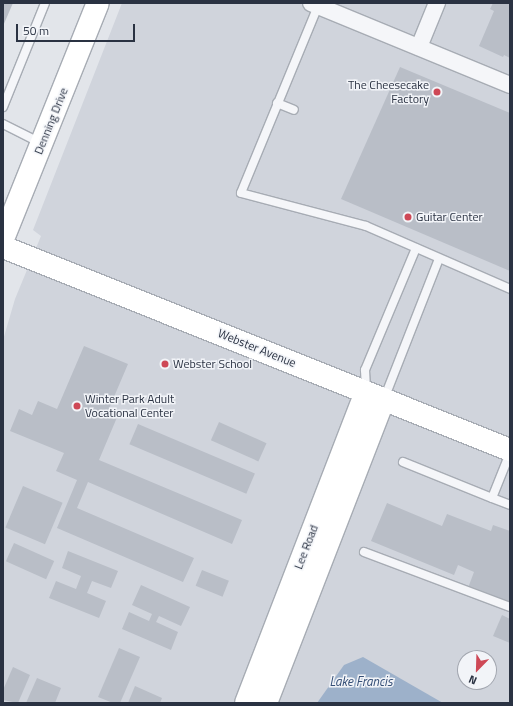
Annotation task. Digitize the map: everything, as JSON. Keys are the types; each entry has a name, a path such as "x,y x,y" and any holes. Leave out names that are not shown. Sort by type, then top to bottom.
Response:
{"street":[{"name":"Denning Drive","path":"3,239 98,3"},
{"path":"419,47 437,3"},
{"path":"314,4 510,85"},
{"name":"Webster Avenue","path":"3,247 510,450"},
{"name":"Lee Road","path":"246,703 277,648 375,396"},
{"name":"Lee Road","path":"266,703 277,648"}],"lane":[{"path":"3,107 45,3"},
{"path":"314,4 278,103 241,193 366,226 510,289"},
{"path":"278,103 294,110"},
{"path":"3,124 42,143"},
{"path":"375,396 365,370 416,248"},
{"path":"375,396 439,259"},
{"path":"492,498 510,453"},
{"path":"403,462 510,505"},
{"path":"364,552 510,607"}],"shaded area":[{"path":"122,3 510,3 510,703 3,703 3,340 15,299 41,236 33,230"}],"water":[{"name":"Lake Francis","path":"363,657 443,703 317,703 344,665"}],"building":[{"path":"3,3 13,3 3,26"},
{"path":"493,3 510,3 510,58 504,55 503,57 479,46 494,11 490,9"},
{"path":"400,67 510,113 510,271 341,199"},
{"path":"84,346 128,364 108,411 118,415 99,460 242,520 232,544 88,482 77,508 194,558 183,582 57,528 77,480 56,471 64,453 10,431 19,409 32,415 38,401 57,409"},
{"path":"219,422 267,443 258,461 211,440"},
{"path":"138,424 255,474 246,494 129,444"},
{"path":"23,486 63,503 45,544 5,527"},
{"path":"387,503 442,526 447,514 491,531 493,525 510,531 510,604 468,588 474,572 458,565 454,575 371,541"},
{"path":"14,543 54,561 46,579 6,561"},
{"path":"68,551 118,571 111,588 92,581 87,593 106,601 99,618 49,598 56,581 76,589 81,576 62,568"},
{"path":"202,570 229,581 223,597 196,586"},
{"path":"141,585 190,607 181,626 159,616 156,622 178,632 171,650 122,629 129,612 149,621 152,614 132,605"},
{"path":"502,615 510,619 510,643 493,636"},
{"path":"119,648 140,657 120,703 113,703 98,697"},
{"path":"13,667 30,675 18,703 3,700 3,690"},
{"path":"37,678 61,688 55,703 26,703"},
{"path":"135,686 162,698 160,703 128,703"}],"place":[{"name":"The Cheesecake Factory","path":"437,92"},
{"name":"Guitar Center","path":"408,217"},
{"name":"Webster School","path":"165,364"},
{"name":"Winter Park Adult Vocational Center","path":"77,406"}]}
